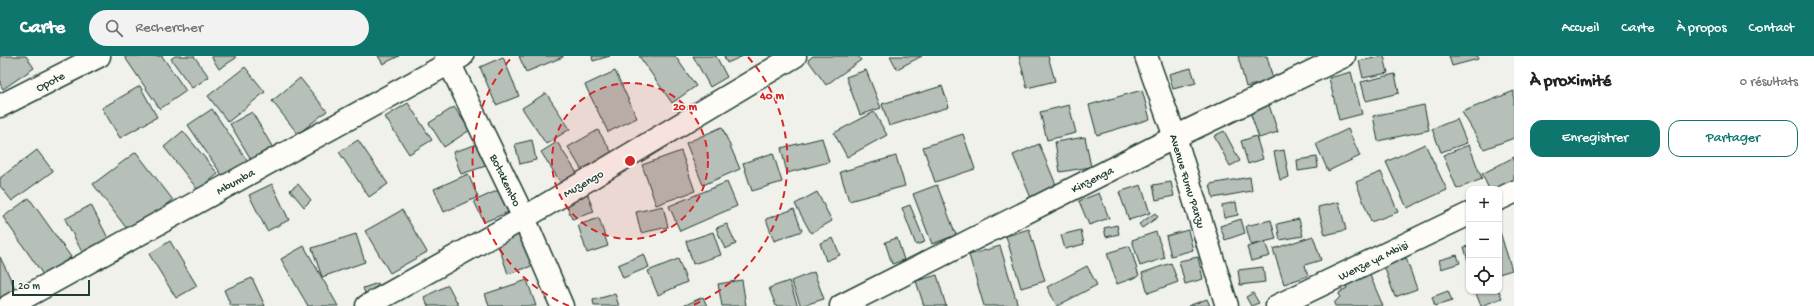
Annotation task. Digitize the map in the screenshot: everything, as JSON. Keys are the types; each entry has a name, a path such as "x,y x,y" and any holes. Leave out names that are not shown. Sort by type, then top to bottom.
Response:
{"street":[{"name":"Opote","path":"0,106 99,56"},
{"name":"Muzengo","path":"367,306 524,218 795,56"},
{"name":"Avenue Fumu Panzu","path":"1146,56 1175,138 1227,306"},
{"name":"Kinzenga","path":"841,306 1175,138 1344,56"},
{"name":"Botakembo","path":"453,58 562,306"},
{"name":"Mbumba","path":"8,306 453,58"},
{"path":"1502,198 1514,192"},
{"name":"Wenze ya Mbisi","path":"1277,306 1466,215"}],"building":[{"path":"0,56 26,56 34,68 3,89 0,84"},
{"path":"124,56 162,56 186,91 160,109"},
{"path":"175,56 194,56 209,77 192,88 171,59"},
{"path":"211,56 235,56 236,58 219,69"},
{"path":"378,56 399,56 383,64"},
{"path":"519,56 563,56 563,57 526,72"},
{"path":"592,56 610,56 593,61"},
{"path":"639,56 675,56 696,86 672,103"},
{"path":"693,56 716,56 727,77 710,87"},
{"path":"724,56 743,56 727,63"},
{"path":"813,56 858,56 861,60 826,85 808,60"},
{"path":"890,56 922,56 897,69"},
{"path":"1019,56 1048,56 1055,81 1027,88"},
{"path":"1238,56 1267,56 1273,80 1246,87"},
{"path":"1384,56 1388,73 1363,78 1359,61"},
{"path":"1449,56 1478,56 1478,59 1452,66"},
{"path":"503,57 519,96 496,105 480,67"},
{"path":"245,67 265,92 228,122 208,96"},
{"path":"1191,68 1196,83 1173,89 1169,74"},
{"path":"866,70 881,108 860,115 846,77"},
{"path":"615,71 637,118 608,132 585,85"},
{"path":"1351,72 1362,114 1339,120 1329,78"},
{"path":"1395,74 1399,93 1366,101 1361,82"},
{"path":"300,78 327,111 298,134 272,101"},
{"path":"140,86 157,117 120,138 102,108"},
{"path":"942,86 949,107 889,126 882,104"},
{"path":"1142,90 1150,119 1097,135 1089,105"},
{"path":"1514,91 1514,138 1484,149 1462,112"},
{"path":"546,93 570,129 546,144 522,108"},
{"path":"408,103 432,140 409,154 385,117"},
{"path":"1069,105 1076,133 1047,140 1040,112"},
{"path":"1269,105 1278,132 1259,138 1250,112"},
{"path":"1424,105 1429,130 1378,141 1373,116"},
{"path":"454,107 470,130 444,147 429,123"},
{"path":"212,109 248,162 224,178 188,125"},
{"path":"252,112 273,148 252,161 230,124"},
{"path":"874,112 887,135 847,157 834,133"},
{"path":"1457,119 1467,143 1441,152 1432,129"},
{"path":"722,127 740,169 703,185 686,143"},
{"path":"1348,129 1360,156 1328,171 1316,144"},
{"path":"598,130 614,156 584,174 568,147"},
{"path":"183,131 218,174 198,190 164,147"},
{"path":"1224,131 1240,161 1230,166 1214,136"},
{"path":"963,134 975,169 935,182 923,147"},
{"path":"1256,136 1263,159 1248,164 1241,141"},
{"path":"1085,137 1091,167 1060,172 1055,142"},
{"path":"822,138 829,162 787,173 781,148"},
{"path":"358,140 388,184 369,197 339,152"},
{"path":"532,140 536,160 520,164 515,144"},
{"path":"557,142 577,173 561,183 541,152"},
{"path":"478,144 486,166 461,174 453,152"},
{"path":"1039,144 1057,187 1031,198 1013,155"},
{"path":"1425,144 1447,190 1407,208 1386,162"},
{"path":"1469,145 1482,179 1457,189 1443,155"},
{"path":"37,150 53,171 12,201 0,186 0,178"},
{"path":"1284,150 1289,177 1280,180 1274,152"},
{"path":"681,151 695,191 656,205 642,165"},
{"path":"136,152 173,200 130,233 93,184"},
{"path":"773,153 782,182 752,191 743,163"},
{"path":"896,156 905,186 849,201 840,172"},
{"path":"1317,157 1318,168 1298,171 1297,160"},
{"path":"1514,157 1514,181 1502,187 1488,186 1482,174"},
{"path":"1381,172 1398,212 1371,222 1356,182"},
{"path":"468,174 478,197 444,212 434,189"},
{"path":"1250,177 1252,191 1213,198 1210,184"},
{"path":"727,182 737,206 680,231 669,206"},
{"path":"1171,182 1174,196 1156,200 1153,185"},
{"path":"272,184 289,220 267,231 249,195"},
{"path":"298,184 311,200 304,207 290,190"},
{"path":"937,185 956,235 932,244 913,194"},
{"path":"1141,185 1150,213 1129,220 1119,192"},
{"path":"501,189 511,211 484,222 474,201"},
{"path":"586,190 594,212 572,219 564,198"},
{"path":"817,192 832,221 811,233 795,204"},
{"path":"1099,193 1109,218 1089,225 1079,201"},
{"path":"29,198 71,257 44,276 3,217"},
{"path":"1236,202 1238,215 1224,218 1222,205"},
{"path":"1339,202 1346,230 1325,235 1318,207"},
{"path":"91,205 109,240 83,254 65,219"},
{"path":"910,205 925,242 916,245 902,208"},
{"path":"663,206 668,227 641,233 636,212"},
{"path":"794,209 802,231 774,241 766,219"},
{"path":"402,210 427,252 390,273 365,231"},
{"path":"1155,213 1158,217 1142,228 1139,224"},
{"path":"599,218 608,246 587,253 578,225"},
{"path":"1241,219 1245,233 1225,240 1220,226"},
{"path":"1299,219 1303,236 1280,240 1277,224"},
{"path":"1271,220 1276,239 1251,245 1246,226"},
{"path":"727,224 736,244 725,249 716,228"},
{"path":"1117,225 1119,234 1106,237 1104,228"},
{"path":"522,229 535,265 508,274 496,238"},
{"path":"1029,229 1045,281 1021,288 1006,236"},
{"path":"1081,230 1084,244 1065,249 1061,235"},
{"path":"1188,230 1193,250 1171,256 1166,236"},
{"path":"713,232 721,255 693,264 686,241"},
{"path":"1156,232 1165,258 1140,266 1132,240"},
{"path":"356,234 365,262 322,277 312,248"},
{"path":"1313,236 1321,260 1305,265 1308,276 1284,284 1273,249"},
{"path":"833,238 840,255 826,261 820,243"},
{"path":"897,238 904,260 892,264 885,242"},
{"path":"1502,238 1512,270 1502,273"},
{"path":"170,241 197,286 176,298 149,254"},
{"path":"1265,242 1270,256 1251,261 1247,247"},
{"path":"304,246 338,306 308,306 281,259"},
{"path":"1000,246 1018,306 984,306 969,255"},
{"path":"1130,246 1139,276 1117,284 1107,253"},
{"path":"644,254 649,267 623,278 618,265"},
{"path":"1457,255 1460,263 1441,269 1439,260"},
{"path":"0,257 16,290 0,298"},
{"path":"1198,257 1203,279 1185,284 1179,261"},
{"path":"1406,258 1417,289 1395,297 1384,266"},
{"path":"678,259 687,282 658,295 648,271"},
{"path":"1171,263 1178,282 1148,293 1142,273"},
{"path":"1087,266 1097,285 1057,306 1047,287"},
{"path":"1263,267 1265,282 1240,285 1238,270"},
{"path":"814,272 824,299 801,306 791,281"},
{"path":"1369,273 1383,306 1335,306 1334,303 1340,297 1339,293 1347,288 1345,284"},
{"path":"937,275 946,306 924,306 916,281"},
{"path":"252,278 265,306 231,306 224,290"},
{"path":"527,280 536,306 489,306 485,294"},
{"path":"742,280 746,306 722,306 718,284"},
{"path":"789,281 798,306 776,306 769,288"},
{"path":"378,283 382,294 367,298 363,288"},
{"path":"448,285 459,306 428,306 424,297"},
{"path":"1448,291 1452,301 1435,306 1432,297"},
{"path":"1253,293 1259,303 1251,306 1246,297"},
{"path":"615,294 619,306 594,306 593,300"},
{"path":"1476,294 1500,294 1502,298 1481,306"},
{"path":"703,297 707,306 683,306"},
{"path":"1207,299 1210,306 1188,306"}]}
